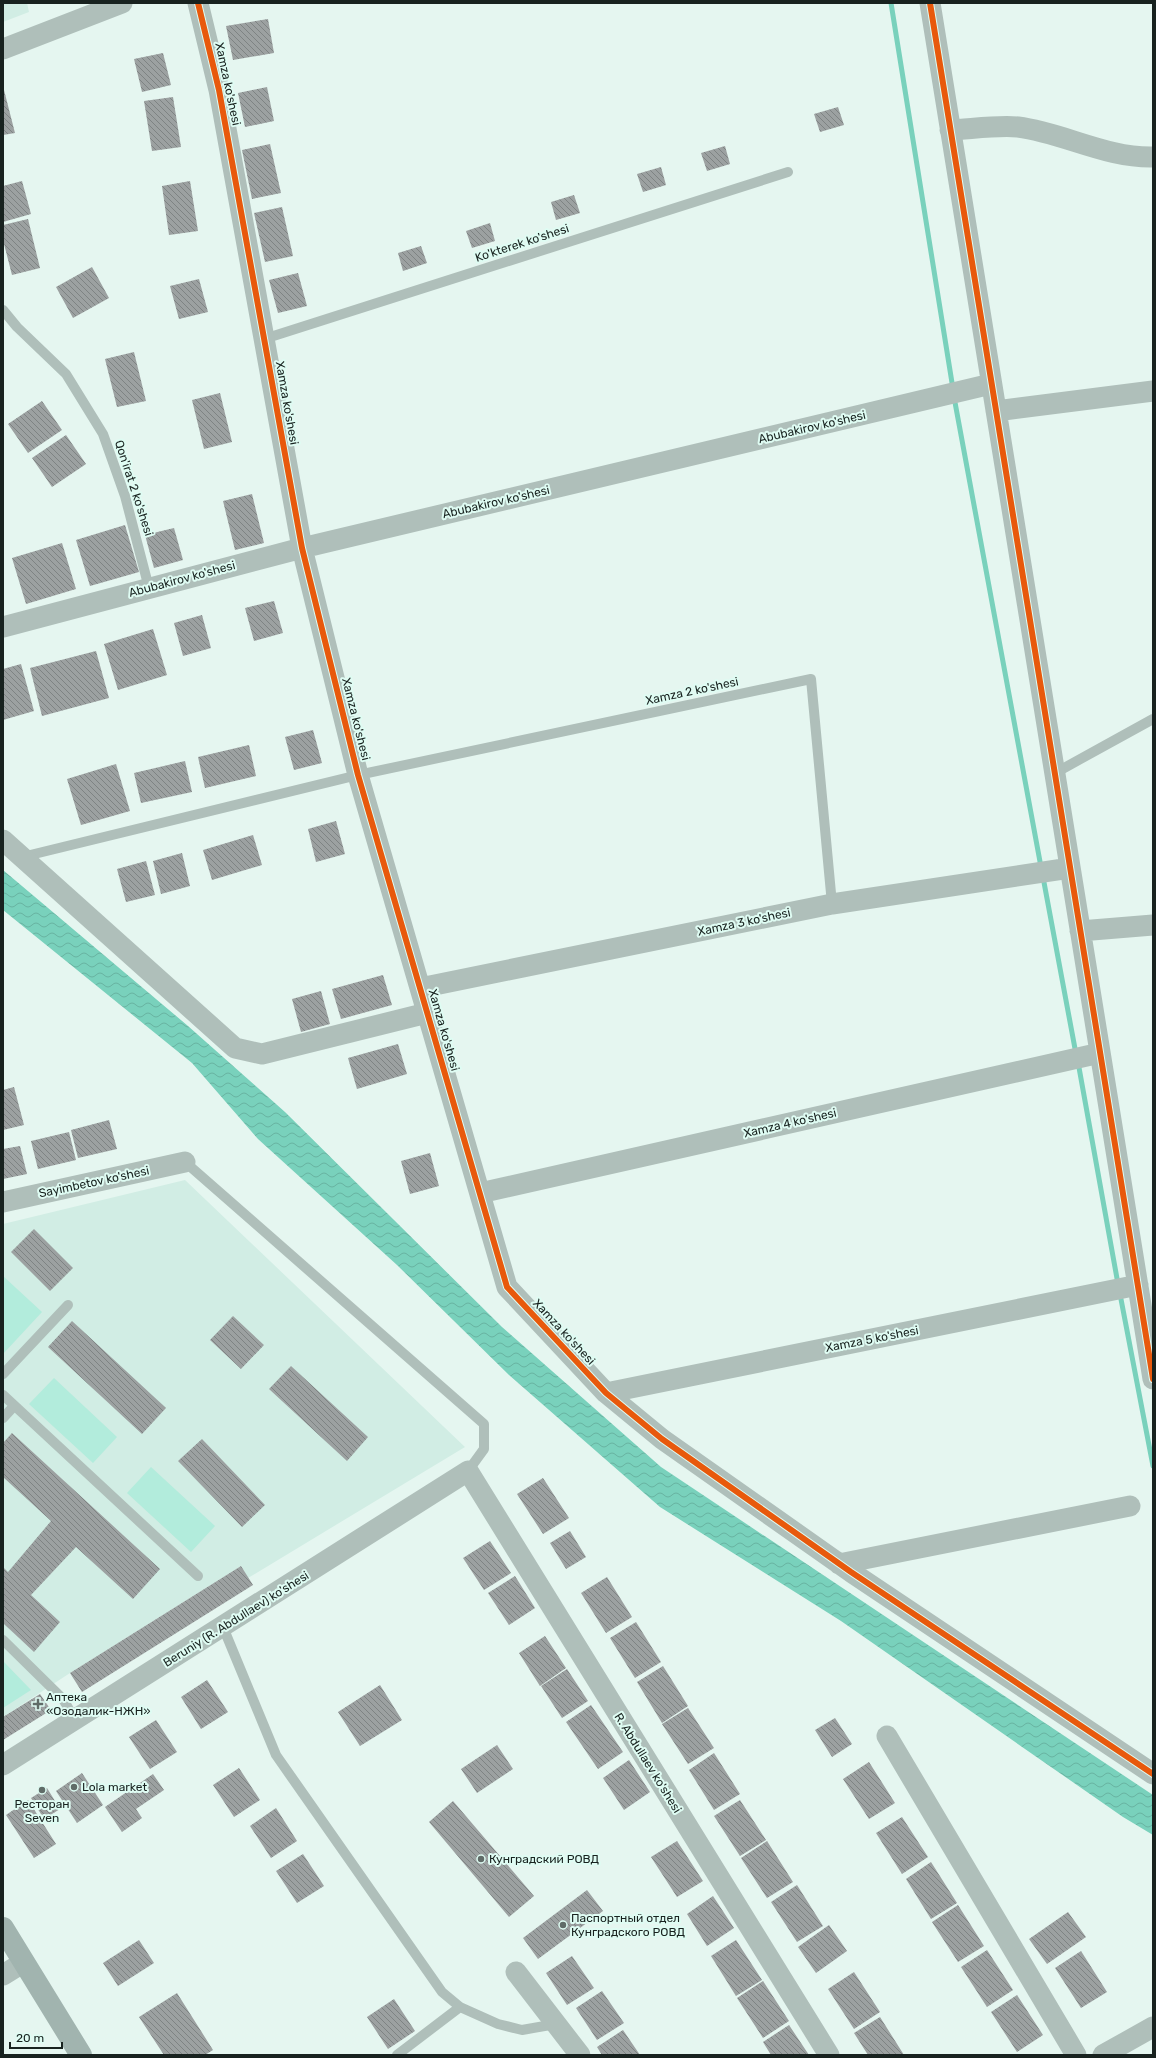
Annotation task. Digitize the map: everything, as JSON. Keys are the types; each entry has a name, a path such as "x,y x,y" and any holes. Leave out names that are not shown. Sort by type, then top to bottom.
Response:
{"street":[{"path":"3,49 122,3"},
{"name":"Xamza ko'shesi","path":"198,3 219,90 302,548 358,775 507,1287 606,1393 662,1439 839,1564 1153,1774"},
{"path":"930,3 1153,1379"},
{"path":"950,130 1018,127 1059,137 1117,155 1153,157"},
{"name":"Abubakirov ko'shesi","path":"3,627 302,548 992,384"},
{"path":"996,411 1153,391"},
{"path":"3,840 235,1048 262,1054 427,1013"},
{"name":"Xamza 3 ko'shesi","path":"420,988 832,904 1070,868"},
{"path":"1080,931 1153,925"},
{"name":"Xamza 4 ko'shesi","path":"480,1193 1100,1053"},
{"name":"Sayimbetov ko'shesi","path":"3,1202 185,1162"},
{"name":"Xamza 5 ko'shesi","path":"606,1393 1138,1285"},
{"name":"Beruniy (R. Abdullaev) ko'shesi","path":"3,1765 468,1471"},
{"name":"R. Abdullaev ko'shesi","path":"468,1471 829,2055"},
{"path":"839,1564 1130,1506"},
{"path":"887,1736 1076,2055"},
{"path":"3,1928 81,2055"},
{"path":"3,1975 24,1962"},
{"path":"516,1972 580,2055"},
{"path":"1102,2055 1153,2027"}],"lane":[{"name":"Ko'kterek ko'shesi","path":"264,339 788,172"},
{"name":"Qon'irat 2 ko'shesi","path":"3,310 17,327 66,374 103,434 125,496 149,588"},
{"name":"Xamza 2 ko'shesi","path":"358,775 811,679 832,904"},
{"path":"1055,773 1153,719"},
{"path":"22,857 358,775"},
{"path":"185,1162 484,1424 484,1449 468,1471"},
{"path":"3,1374 68,1305"},
{"path":"3,1395 198,1576"},
{"path":"3,1418 14,1406"},
{"path":"223,1627 276,1755 442,1992 460,2007 498,2024 522,2030 556,2024"},
{"path":"3,1640 63,1699 75,1720"},
{"path":"397,2055 460,2007"}],"shaded area":[{"path":"3,3 27,3 29,12 3,22"},
{"path":"185,1180 465,1447 248,1578 241,1566 70,1673 3,1717 3,1224"},
{"path":"3,1276 42,1312 3,1354"},
{"path":"54,1378 117,1437 93,1463 29,1404"},
{"path":"151,1467 215,1526 191,1552 127,1493"},
{"path":"3,1661 31,1690 3,1708"}],"water":[{"path":"3,870 188,1026 285,1112 502,1327 661,1467 1153,1795 1153,1835 1123,1817 841,1621 660,1507 509,1375 397,1265 258,1139 192,1063 3,910"}],"building":[{"path":"268,19 274,53 233,60 226,26"},
{"path":"163,53 171,85 142,92 134,59"},
{"path":"3,86 15,133 3,135"},
{"path":"267,87 274,121 245,127 238,93"},
{"path":"173,97 181,147 152,151 144,101"},
{"path":"838,107 844,125 820,132 814,114"},
{"path":"270,144 281,193 252,199 242,150"},
{"path":"725,146 730,164 707,171 701,153"},
{"path":"661,167 666,185 643,192 637,174"},
{"path":"22,181 31,214 3,222 3,186"},
{"path":"190,181 198,231 169,235 162,186"},
{"path":"574,195 580,213 556,220 551,202"},
{"path":"282,207 293,256 265,262 254,213"},
{"path":"28,219 40,268 12,275 3,240 3,225"},
{"path":"490,223 495,241 472,248 466,231"},
{"path":"421,246 427,263 403,271 398,253"},
{"path":"92,267 109,298 73,318 56,287"},
{"path":"298,273 307,306 278,313 269,280"},
{"path":"199,279 208,312 179,319 170,286"},
{"path":"134,352 146,401 117,407 105,359"},
{"path":"220,393 232,442 204,449 192,400"},
{"path":"42,401 62,430 28,453 8,424"},
{"path":"66,435 86,464 52,487 32,458"},
{"path":"252,494 264,543 235,550 223,501"},
{"path":"125,525 139,572 90,586 76,540"},
{"path":"174,528 183,560 154,568 145,535"},
{"path":"62,543 76,589 26,604 12,558"},
{"path":"274,601 283,633 254,641 245,608"},
{"path":"202,615 211,648 183,656 174,623"},
{"path":"153,629 167,675 118,690 104,644"},
{"path":"96,651 109,698 42,716 30,668"},
{"path":"21,664 34,711 3,720 3,669"},
{"path":"313,730 322,763 294,770 285,737"},
{"path":"249,745 256,776 205,788 198,757"},
{"path":"185,761 192,792 141,803 134,773"},
{"path":"116,764 130,811 81,825 67,779"},
{"path":"336,821 345,854 316,862 308,829"},
{"path":"253,835 262,865 212,880 203,850"},
{"path":"182,853 190,886 161,894 153,861"},
{"path":"146,861 155,895 126,902 117,869"},
{"path":"383,975 392,1005 341,1019 332,989"},
{"path":"321,991 330,1024 301,1032 292,999"},
{"path":"398,1044 407,1074 357,1089 348,1058"},
{"path":"14,1087 24,1125 3,1130 3,1090"},
{"path":"109,1120 117,1149 78,1158 71,1130"},
{"path":"69,1132 76,1160 38,1169 31,1141"},
{"path":"20,1146 27,1174 3,1179 3,1149"},
{"path":"430,1153 439,1186 410,1194 401,1161"},
{"path":"34,1229 73,1268 50,1291 11,1252"},
{"path":"233,1316 264,1345 241,1369 210,1340"},
{"path":"72,1321 166,1408 142,1434 48,1347"},
{"path":"291,1366 368,1437 347,1461 269,1389"},
{"path":"12,1433 160,1569 133,1599 76,1547 31,1595 60,1622 34,1652 3,1623 3,1567 8,1572 51,1521 3,1477 3,1443"},
{"path":"202,1439 265,1505 242,1527 178,1461"},
{"path":"543,1478 569,1518 543,1534 517,1494"},
{"path":"570,1531 586,1557 566,1569 550,1543"},
{"path":"490,1541 511,1573 484,1590 463,1558"},
{"path":"241,1566 253,1585 82,1692 70,1673"},
{"path":"515,1576 535,1608 509,1625 488,1593"},
{"path":"607,1577 632,1617 606,1633 581,1593"},
{"path":"636,1622 661,1662 635,1678 610,1638"},
{"path":"545,1636 566,1668 540,1686 519,1653"},
{"path":"663,1666 688,1706 662,1723 637,1682"},
{"path":"567,1669 588,1701 562,1718 541,1686"},
{"path":"207,1680 228,1712 201,1729 181,1697"},
{"path":"380,1685 402,1720 360,1746 338,1712"},
{"path":"40,1694 51,1710 3,1740 3,1717"},
{"path":"591,1705 623,1752 598,1769 566,1722"},
{"path":"688,1708 714,1748 688,1764 662,1724"},
{"path":"835,1718 852,1744 832,1757 815,1730"},
{"path":"156,1720 177,1752 150,1769 129,1737"},
{"path":"497,1745 513,1769 477,1793 461,1769"},
{"path":"714,1753 740,1794 714,1810 689,1770"},
{"path":"629,1760 650,1792 624,1810 603,1778"},
{"path":"869,1762 895,1803 869,1819 843,1779"},
{"path":"239,1768 260,1800 234,1817 213,1785"},
{"path":"82,1773 103,1805 77,1823 56,1791"},
{"path":"153,1774 164,1790 136,1809 142,1818 122,1832 105,1807"},
{"path":"47,1788 60,1809 44,1819 31,1798"},
{"path":"28,1800 56,1844 34,1858 6,1815"},
{"path":"740,1800 766,1840 740,1856 714,1816"},
{"name":"Кунградский РОВД","path":"453,1801 534,1896 509,1917 429,1822"},
{"path":"276,1808 297,1841 271,1858 250,1826"},
{"path":"902,1817 928,1857 902,1874 876,1833"},
{"path":"677,1841 703,1881 677,1897 651,1857"},
{"path":"767,1841 793,1882 767,1898 741,1858"},
{"path":"303,1854 324,1886 297,1903 276,1871"},
{"path":"931,1862 957,1903 931,1919 906,1879"},
{"path":"797,1885 823,1926 797,1942 771,1902"},
{"name":"Паспортный отдел Кунградского РОВД","path":"587,1890 603,1911 538,1959 523,1938"},
{"path":"713,1896 734,1928 707,1946 687,1914"},
{"path":"958,1905 984,1946 958,1962 932,1922"},
{"path":"1068,1912 1086,1937 1047,1964 1029,1939"},
{"path":"829,1925 847,1951 816,1973 798,1947"},
{"path":"139,1940 154,1963 118,1986 103,1963"},
{"path":"736,1940 762,1980 736,1996 711,1956"},
{"path":"987,1950 1013,1990 987,2007 961,1967"},
{"path":"1081,1951 1107,1992 1081,2008 1055,1968"},
{"path":"572,1956 594,1988 567,2005 546,1973"},
{"path":"854,1972 880,2012 854,2029 828,1989"},
{"path":"763,1981 789,2021 763,2038 737,1998"},
{"path":"602,1991 624,2023 597,2040 576,2008"},
{"path":"177,1993 213,2050 205,2055 164,2055 139,2017"},
{"path":"1017,1995 1043,2035 1017,2052 991,2012"},
{"path":"394,1999 415,2031 388,2049 367,2017"},
{"path":"880,2017 904,2055 868,2055 854,2033"},
{"path":"789,2025 809,2055 771,2055 763,2042"},
{"path":"623,2030 640,2055 602,2055 597,2047"}],"waterway":[{"path":"891,3 953,389"},
{"path":"954,397 1041,867"},
{"path":"1043,877 1076,1054"},
{"path":"1078,1062 1118,1284"},
{"path":"1120,1294 1153,1466"}],"cycle path":[{"path":"198,3 219,90 302,548 358,775 507,1287 606,1393 662,1439 851,1572 1153,1774"},
{"path":"930,3 1153,1379"}],"place":[{"name":"Аптека «Озодалик-НЖН»","path":"38,1704"},
{"name":"Lola market","path":"74,1787"},
{"name":"Ресторан Seven","path":"42,1790"},
{"name":"Кунградский РОВД","path":"481,1859"},
{"name":"Паспортный отдел Кунградского РОВД","path":"563,1925"}]}
